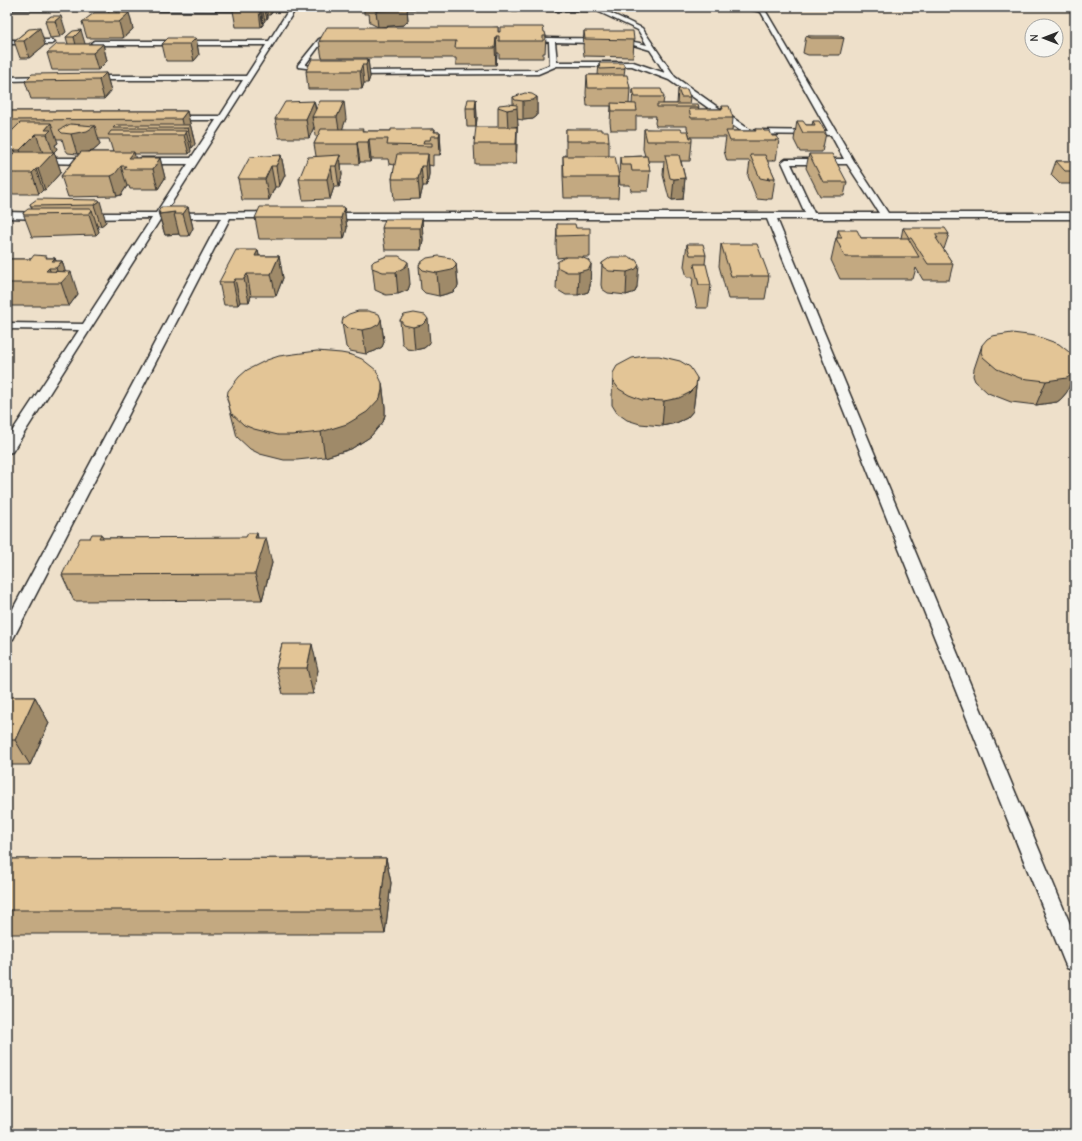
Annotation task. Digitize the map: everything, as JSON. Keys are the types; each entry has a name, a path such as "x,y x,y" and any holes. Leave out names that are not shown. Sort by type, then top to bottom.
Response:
{"lane":[{"path":"399,7 598,10 640,29 672,78"},
{"path":"7,8 285,8 292,10 86,327 12,434 7,449"},
{"path":"749,8 763,11 850,161 885,216"},
{"path":"348,31 340,31 321,40 300,66 341,72 538,72 554,66 554,64 632,64 672,78 748,132 834,133"},
{"path":"518,36 552,40 630,42 652,48"},
{"path":"552,40 554,64"},
{"path":"7,42 52,42"},
{"path":"94,43 272,42"},
{"path":"7,79 53,78"},
{"path":"81,78 248,78"},
{"path":"162,118 222,118"},
{"path":"40,161 102,161"},
{"path":"132,161 194,161"},
{"path":"811,216 786,162 850,161"},
{"path":"7,216 55,216"},
{"path":"71,216 283,216"},
{"path":"7,635 227,216"},
{"path":"315,216 1075,216"},
{"path":"771,216 1075,960"},
{"path":"7,326 86,327"}],"shaded area":[{"path":"7,7 1075,7 1075,1134 7,1134"}],"building":[{"path":"368,7 405,7 403,9 376,11"},
{"path":"234,9 260,9 259,11 233,11"},
{"path":"94,13 129,13 119,22 82,22"},
{"path":"51,16 61,16 55,21 45,21"},
{"path":"327,27 498,27 498,32 500,32 500,27 543,27 546,36 543,36 543,41 499,41 499,36 496,36 495,48 455,48 456,41 319,41"},
{"path":"40,28 24,41 14,41 29,29"},
{"path":"81,30 74,37 66,37 73,31"},
{"path":"584,31 633,31 634,40 585,39"},
{"path":"806,36 840,36 844,38 811,38"},
{"path":"168,38 196,38 190,44 162,44"},
{"path":"57,44 103,44 93,53 47,53"},
{"path":"312,59 368,59 366,65 362,65 360,71 306,71"},
{"path":"599,63 623,63 625,68 600,69"},
{"path":"106,73 99,80 25,81 32,74"},
{"path":"587,75 627,75 630,88 588,88"},
{"path":"633,89 661,89 664,97 635,97"},
{"path":"678,89 687,89 690,97 681,97"},
{"path":"525,93 532,94 537,97 533,100 523,101 515,100 513,97"},
{"path":"468,99 476,99 475,108 466,108"},
{"path":"314,101 306,119 275,119 285,102"},
{"path":"320,101 344,101 337,117 312,117"},
{"path":"611,103 636,104 637,111 612,111"},
{"path":"657,104 698,104 699,107 657,107"},
{"path":"499,105 517,105 517,108 507,110 498,107"},
{"path":"722,106 729,106 733,118 691,118 689,109 723,109"},
{"path":"7,111 187,111 181,119 7,120"},
{"path":"797,121 803,121 806,125 815,125 813,121 819,121 826,133 803,133"},
{"path":"20,123 51,123 45,130 51,130 47,134 36,134 20,150 15,150 10,154 7,154 7,136"},
{"path":"70,124 95,126 87,131 71,134 62,133 59,130"},
{"path":"116,125 190,125 188,128 113,128"},
{"path":"476,127 517,127 516,144 474,144"},
{"path":"321,129 391,131 391,129 435,129 434,132 440,132 439,136 431,136 430,140 424,140 423,143 432,143 432,146 387,145 388,139 369,139 368,142 357,142 357,144 314,144"},
{"path":"566,129 601,129 601,131 608,131 609,141 566,141"},
{"path":"644,129 681,129 682,131 688,131 692,141 647,141"},
{"path":"755,129 770,131 772,136 777,136 779,140 730,141 726,131 756,131"},
{"path":"111,131 186,131 184,135 108,135"},
{"path":"15,152 54,152 38,169 32,173 7,173 7,160"},
{"path":"81,152 134,152 129,158 160,158 153,169 124,169 126,166 121,166 115,174 111,176 61,176"},
{"path":"397,154 428,154 426,166 421,166 418,179 392,179"},
{"path":"809,154 832,154 847,182 823,182"},
{"path":"281,155 276,166 271,166 265,179 238,179 250,157"},
{"path":"340,155 336,166 331,166 327,179 299,179 308,157"},
{"path":"665,155 679,155 685,178 670,178"},
{"path":"750,155 765,155 775,178 767,178 770,180 760,178"},
{"path":"563,156 615,156 619,177 564,177"},
{"path":"647,156 650,171 632,171 631,165 621,165 620,157"},
{"path":"1056,161 1075,161 1075,171 1065,171"},
{"path":"37,199 100,201 94,205 31,206 30,204"},
{"path":"161,207 188,207 183,214 174,214 175,212 159,214 160,212 158,212"},
{"path":"260,207 344,207 341,218 255,218"},
{"path":"28,209 92,210 89,214 24,215 23,213"},
{"path":"385,219 422,219 420,228 382,228"},
{"path":"557,224 575,224 576,228 590,228 590,235 557,236"},
{"path":"903,228 945,228 949,234 935,234 938,238 936,238 953,264 928,264"},
{"path":"838,230 857,230 861,238 908,238 919,257 845,257 836,238 842,238"},
{"path":"687,244 703,244 706,255 690,255"},
{"path":"721,244 757,244 769,276 731,276"},
{"path":"236,250 258,250 255,256 279,256 271,274 247,274 244,279 235,279 233,282 219,282"},
{"path":"34,255 47,256 46,258 55,258 52,261 62,261 56,268 49,268 46,271 71,272 61,283 7,283 7,259 31,259"},
{"path":"387,256 399,256 408,262 405,267 396,272 383,272 372,268 372,263 374,261"},
{"path":"439,256 451,258 456,263 456,266 452,270 437,273 423,270 419,266 420,263 427,258"},
{"path":"566,257 581,257 588,260 591,264 589,269 579,272 567,272 557,267 557,262"},
{"path":"611,257 629,257 636,260 639,265 636,269 627,272 609,271 603,267 602,263"},
{"path":"694,264 706,264 711,285 699,285"},
{"path":"358,311 368,311 379,314 381,319 379,324 372,328 362,330 347,328 342,323 343,318"},
{"path":"414,313 425,315 428,319 422,325 413,327 404,325 400,320 404,315"},
{"path":"1012,333 1036,336 1059,344 1074,356 1075,370 1067,378 1046,381 1020,378 997,369 983,357 981,352 982,345 992,336"},
{"path":"317,351 352,355 362,359 376,370 382,383 382,390 380,398 367,412 347,424 321,432 292,435 278,435 254,429 244,425 231,413 227,398 228,391 239,377 247,370 279,356"},
{"path":"659,356 680,361 690,367 697,378 696,386 689,393 679,398 664,401 642,400 619,389 613,381 613,373 617,366 632,358"},
{"path":"248,533 257,533 255,538 266,538 255,574 62,575 80,538 90,538 92,534 101,534 99,538 246,537"},
{"path":"282,644 312,644 307,668 276,668"},
{"path":"7,697 35,697 15,740 7,740"},
{"path":"386,858 380,910 7,910 7,859"}]}
